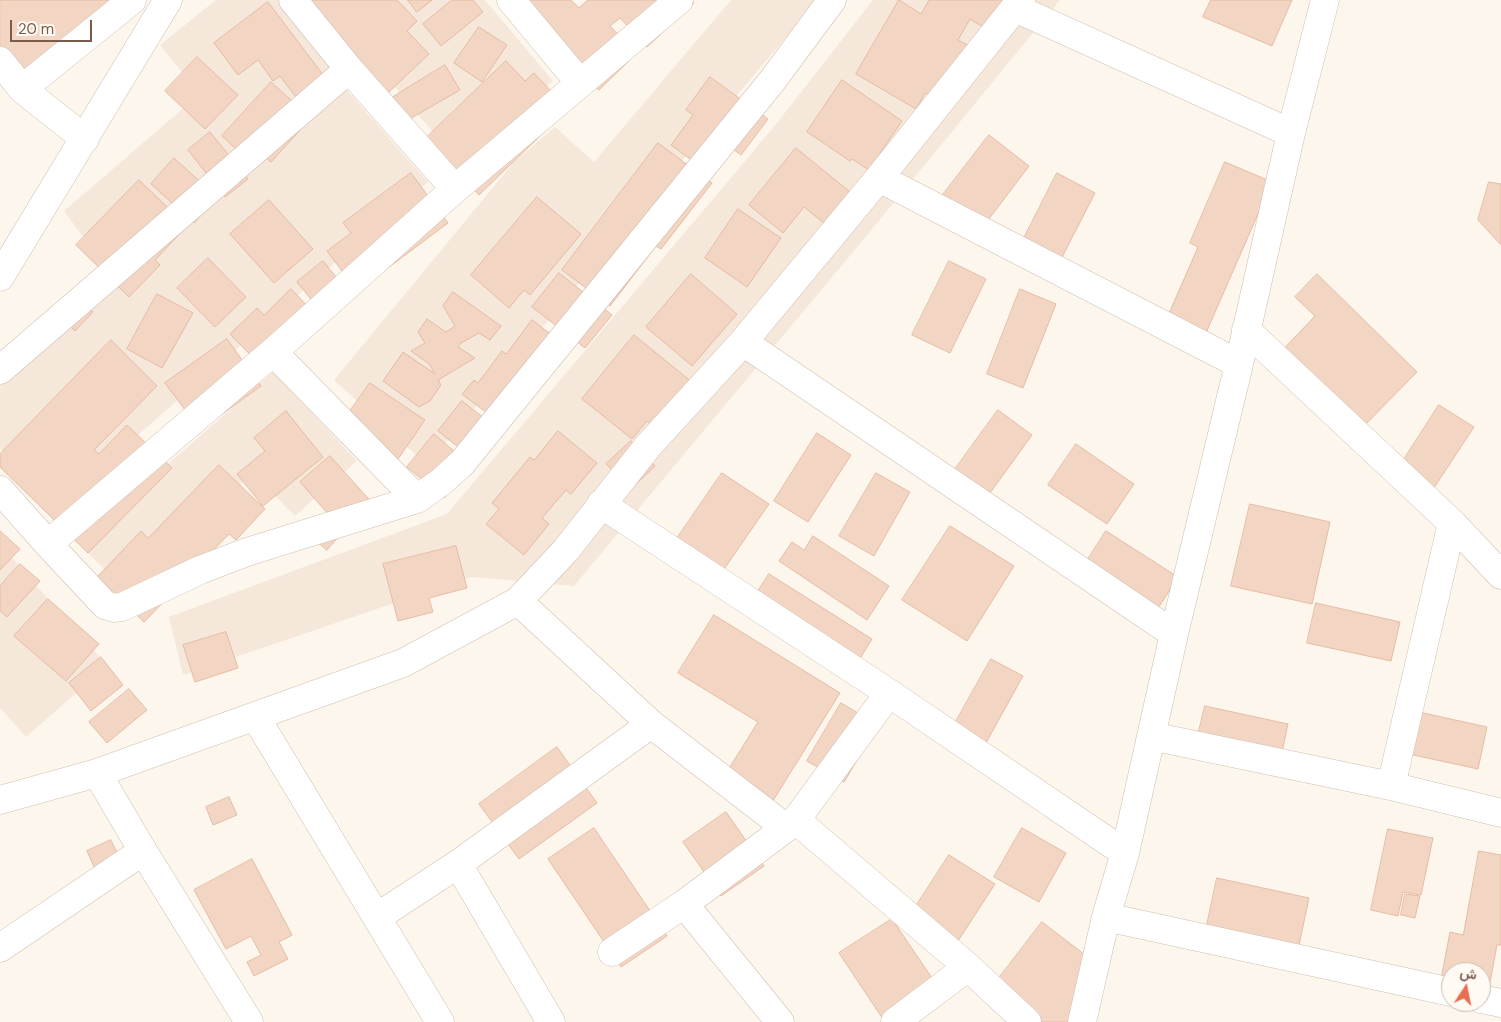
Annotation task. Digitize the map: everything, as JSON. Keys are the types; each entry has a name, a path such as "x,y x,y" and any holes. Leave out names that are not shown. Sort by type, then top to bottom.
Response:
{"street":[{"path":"22,89 132,0"},
{"path":"0,277 168,0"},
{"path":"293,0 349,70 455,189"},
{"path":"511,0 580,83"},
{"path":"48,544 273,352 455,189 679,0"},
{"path":"0,490 105,605 115,608 122,607 200,570 247,552 417,499 441,482 462,463 772,81 832,0"},
{"path":"1082,1022 1106,917 1125,853 1291,133 1325,0"},
{"path":"0,800 97,773 403,662 518,601 566,550 648,446 742,342 879,178 1018,4 1291,133"},
{"path":"0,61 22,89 85,139"},
{"path":"0,370 349,70"},
{"path":"879,178 1239,364"},
{"path":"1246,330 1452,522 1501,574"},
{"path":"742,342 1174,634"},
{"path":"273,352 417,499"},
{"path":"601,504 889,693 1125,853"},
{"path":"1391,786 1452,522"},
{"path":"518,601 651,724 791,824 968,967 1027,1022"},
{"path":"612,952 684,904 791,824 889,693"},
{"path":"255,716 440,1022"},
{"path":"377,917 458,864 651,724"},
{"path":"1151,736 1391,786 1501,814"},
{"path":"97,773 249,1022"},
{"path":"0,948 143,851"},
{"path":"458,864 551,1022"},
{"path":"684,904 780,1022"},
{"path":"1106,917 1441,990"},
{"path":"895,1022 968,967"}],"shaded area":[{"path":"216,0 282,0 338,66 105,267 64,211 200,94 160,45"},
{"path":"322,0 485,0 553,81 457,161"},
{"path":"731,0 817,0 427,465 334,380 514,162 555,127 594,162"},
{"path":"873,0 1060,0 868,234 574,586 471,577 183,675 169,617 447,514 773,128"},
{"path":"344,87 428,182 53,509 0,448 0,386"},
{"path":"273,372 357,461 295,516 253,473 126,591 78,543"},
{"path":"0,544 107,666 26,737 0,708"}],"building":[{"path":"0,0 128,0 23,76 0,44"},
{"path":"300,0 397,0 417,21 407,31 429,54 389,92"},
{"path":"408,0 432,0 417,12"},
{"path":"452,0 473,0 483,12 441,46 423,24"},
{"path":"515,0 571,0 579,8 588,0 691,0 694,3 647,47 620,18 610,26 636,54 599,90"},
{"path":"899,0 921,14 929,0 1006,0 988,30 970,19 958,40 973,48 965,62 957,57 933,98 925,93 916,109 856,74"},
{"path":"1211,0 1292,0 1272,46 1203,17"},
{"path":"268,2 339,96 311,117 280,76 273,81 258,60 238,75 214,43"},
{"path":"479,27 507,45 482,82 454,63"},
{"path":"197,57 238,95 205,129 165,91"},
{"path":"506,61 525,81 534,73 568,109 479,195 425,139"},
{"path":"445,65 460,90 408,120 393,97"},
{"path":"710,77 768,119 741,155 733,149 713,176 671,145 693,115 686,110"},
{"path":"842,80 902,121 880,153 886,157 875,174 852,159 850,161 807,132"},
{"path":"271,82 311,118 271,162 256,149 247,159 222,136"},
{"path":"210,132 248,179 225,197 188,150"},
{"path":"989,135 1029,166 976,236 935,205"},
{"path":"658,143 712,183 661,249 656,246 610,306 562,270"},
{"path":"796,148 855,196 830,228 804,207 783,233 749,205"},
{"path":"174,158 217,197 194,223 151,184"},
{"path":"1225,162 1272,182 1202,342 1164,325 1198,247 1190,243"},
{"path":"411,173 448,223 357,291 327,251 351,233 343,223"},
{"path":"1057,173 1095,193 1055,271 1017,252"},
{"path":"139,180 187,226 155,260 160,265 129,297 76,245"},
{"path":"1489,182 1501,184 1501,245 1478,220"},
{"path":"537,197 581,234 530,295 524,290 509,308 471,275"},
{"path":"269,200 313,249 274,283 230,234"},
{"path":"738,209 781,238 747,287 705,258"},
{"path":"208,258 246,297 215,327 177,288"},
{"path":"323,261 350,294 324,315 297,282"},
{"path":"949,261 986,279 950,353 912,335"},
{"path":"559,273 612,315 585,348 532,307"},
{"path":"691,274 737,314 692,366 646,327"},
{"path":"1317,274 1417,372 1356,434 1276,357 1315,316 1295,297"},
{"path":"291,289 319,318 265,370 230,334 257,308 264,315"},
{"path":"1020,289 1056,304 1023,388 987,374"},
{"path":"453,292 501,326 490,340 479,333 461,343 458,347 475,358 438,380 441,385 430,401 419,407 383,381 403,352 435,374 429,364 411,351 425,343 418,332 427,319 446,332 455,326 443,306"},
{"path":"157,294 193,313 162,368 127,349"},
{"path":"75,295 93,312 75,331 57,314"},
{"path":"532,320 560,341 499,422 462,394 474,380 478,383 502,351 506,354"},
{"path":"634,335 704,392 668,437 647,421 632,439 582,399"},
{"path":"227,339 261,386 200,430 165,383"},
{"path":"111,340 157,386 94,450 99,454 127,425 172,468 88,553 0,467 0,454"},
{"path":"370,383 425,420 398,459 343,421"},
{"path":"462,401 497,428 473,459 438,431"},
{"path":"1439,405 1474,427 1426,500 1392,478"},
{"path":"998,410 1032,435 982,504 948,479"},
{"path":"286,411 323,457 263,506 237,474 265,451 254,438"},
{"path":"558,431 597,463 571,494 566,490 542,518 549,524 524,555 486,524 499,509 492,503 530,457 534,460"},
{"path":"817,433 851,455 808,522 774,501"},
{"path":"434,434 471,465 444,498 407,467"},
{"path":"631,441 655,466 631,489 606,464"},
{"path":"1076,444 1134,484 1107,524 1048,485"},
{"path":"330,456 375,506 345,533 300,482"},
{"path":"219,465 265,509 236,540 229,534 144,622 97,577 141,531 148,538"},
{"path":"722,473 769,504 720,575 673,544"},
{"path":"876,473 910,492 874,556 839,536"},
{"path":"1250,504 1330,522 1312,604 1231,586"},
{"path":"950,526 1014,566 967,641 902,600"},
{"path":"0,531 20,549 0,570"},
{"path":"1106,531 1178,577 1148,624 1076,578"},
{"path":"308,533 340,535 327,550"},
{"path":"813,536 889,586 867,620 779,561 792,542 804,550"},
{"path":"456,546 467,588 429,598 433,612 398,621 383,564"},
{"path":"20,564 40,581 7,617 0,611 0,586"},
{"path":"769,574 872,639 853,670 750,604"},
{"path":"48,599 99,644 66,681 14,636"},
{"path":"1316,603 1400,622 1391,661 1307,643"},
{"path":"714,615 840,693 766,812 720,783 758,722 678,673"},
{"path":"226,632 238,668 195,682 183,645"},
{"path":"101,657 123,685 91,711 69,683"},
{"path":"991,659 1023,676 982,750 950,732"},
{"path":"129,689 147,710 107,743 89,722"},
{"path":"841,703 878,725 844,782 807,761"},
{"path":"1205,706 1288,724 1279,766 1195,748"},
{"path":"1414,711 1487,727 1478,769 1404,753"},
{"path":"557,747 597,803 519,859 479,804"},
{"path":"229,797 237,815 213,825 206,807"},
{"path":"726,812 764,866 721,896 683,842"},
{"path":"594,828 667,936 621,967 548,859"},
{"path":"1022,828 1066,853 1039,902 994,877"},
{"path":"1388,829 1433,838 1421,895 1403,892 1398,916 1371,910"},
{"path":"111,840 123,865 98,876 87,851"},
{"path":"1479,851 1501,855 1501,945 1497,945 1491,977 1491,962 1444,962 1450,932 1463,935"},
{"path":"949,855 995,884 956,944 911,914"},
{"path":"252,859 292,935 279,942 288,959 254,976 247,962 261,955 251,936 226,949 194,890"},
{"path":"1217,878 1309,898 1295,964 1203,944"},
{"path":"1405,894 1420,896 1415,918 1401,915"},
{"path":"892,919 938,987 885,1022 839,953"},
{"path":"1042,922 1089,958 1072,1022 1038,1022 996,982"},
{"path":"1441,979 1441,1001 1437,1000"}]}
